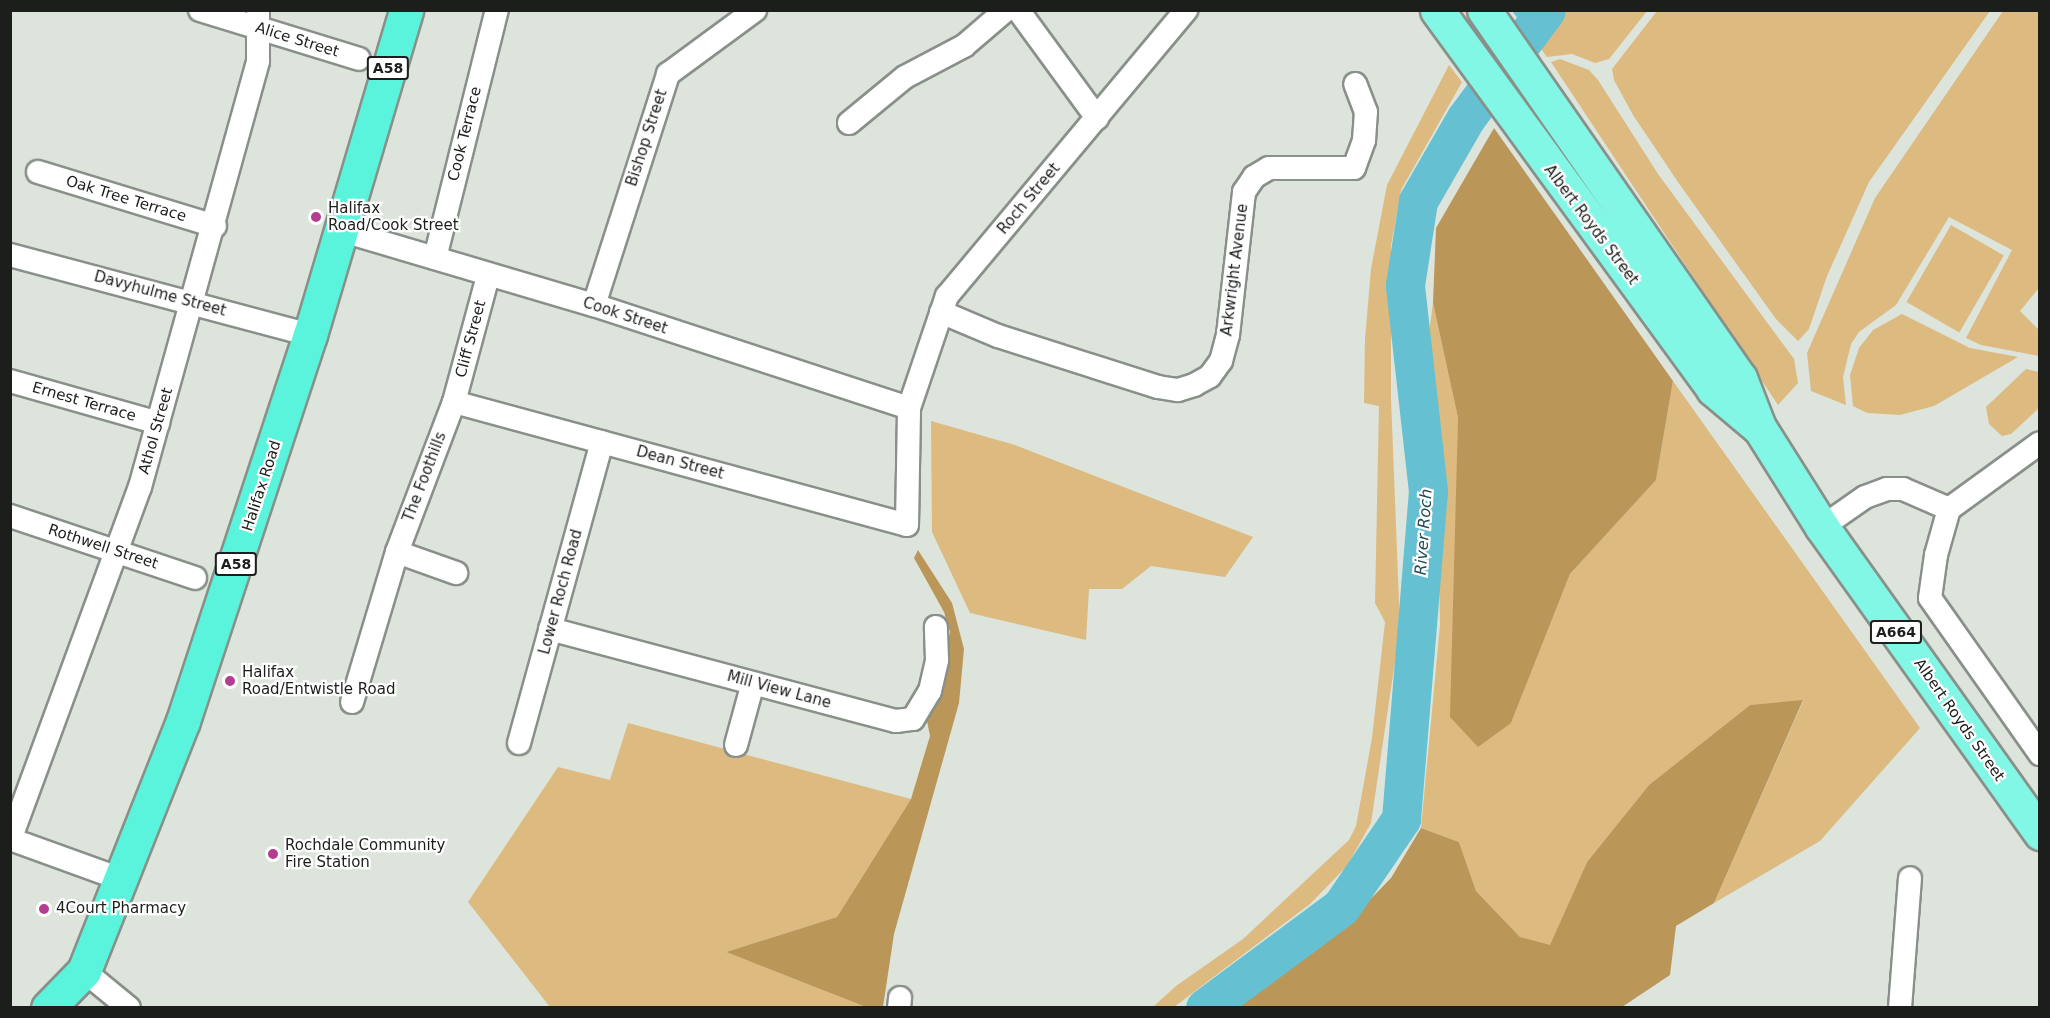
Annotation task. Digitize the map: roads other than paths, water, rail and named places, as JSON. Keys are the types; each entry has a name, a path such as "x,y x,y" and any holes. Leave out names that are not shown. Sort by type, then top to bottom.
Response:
{"highway":[{"name":"Halifax Road","path":"48,1008 84,971 118,878 183,721 310,335 406,10"}],"main road":[{"name":"Albert Royds Street","path":"1437,10 1510,115 1713,389 1759,427"},
{"name":"Albert Royds Street","path":"1486,14 1740,378 1759,427 1822,527 2040,833"}],"street":[{"name":"Alice Street","path":"200,10 258,20 359,59"},
{"name":"Cook Terrace","path":"435,258 497,10"},
{"name":"Bishop Street","path":"594,305 668,74 755,10"},
{"path":"849,123 905,77 964,46 1006,10"},
{"path":"1018,10 1097,117"},
{"name":"Roch Street","path":"907,525 909,408 947,296 1186,10"},
{"name":"Athol Street","path":"11,840 120,551 215,226 258,60 258,20"},
{"name":"Arkwright Avenue","path":"942,312 998,336 1158,387 1178,390 1210,376 1221,361 1228,335 1244,192 1254,177 1269,168 1354,168 1364,140 1366,112 1354,84"},
{"name":"Oak Tree Terrace","path":"38,172 215,226"},
{"name":"Cook Street","path":"340,230 488,276 594,305 909,408"},
{"name":"Davyhulme Street","path":"10,255 194,302 310,335"},
{"name":"Cliff Street","path":"454,402 488,276"},
{"name":"Ernest Terrace","path":"10,381 158,423"},
{"name":"Dean Street","path":"454,402 907,525"},
{"name":"The Foothills","path":"352,702 397,552 454,402"},
{"name":"Lower Roch Road","path":"519,743 602,442"},
{"path":"2040,443 1949,509 1936,555 1930,598 2040,754"},
{"path":"1822,527 1865,497 1887,489 1903,489 1949,509"},
{"name":"Rothwell Street","path":"10,516 195,578"},
{"path":"397,552 456,573"},
{"name":"Mill View Lane","path":"550,629 896,721 913,719 930,691 937,660 936,627"},
{"path":"736,745 753,683"},
{"path":"11,840 118,878"},
{"path":"1900,1008 1910,878"},
{"path":"84,971 127,1006"}],"water":[{"path":"1512,11 1559,11 1541,49"}],"waterway":[{"name":"River Roch","path":"1205,1008 1341,907 1401,819 1428,491 1405,285 1418,201 1466,118 1546,10"}],"place":[{"name":"Halifax Road/Cook Street","path":"316,217"},
{"name":"Halifax Road/Entwistle Road","path":"230,681"},
{"name":"Rochdale Community Fire Station","path":"273,854"},
{"name":"4Court Pharmacy","path":"44,909"}]}
